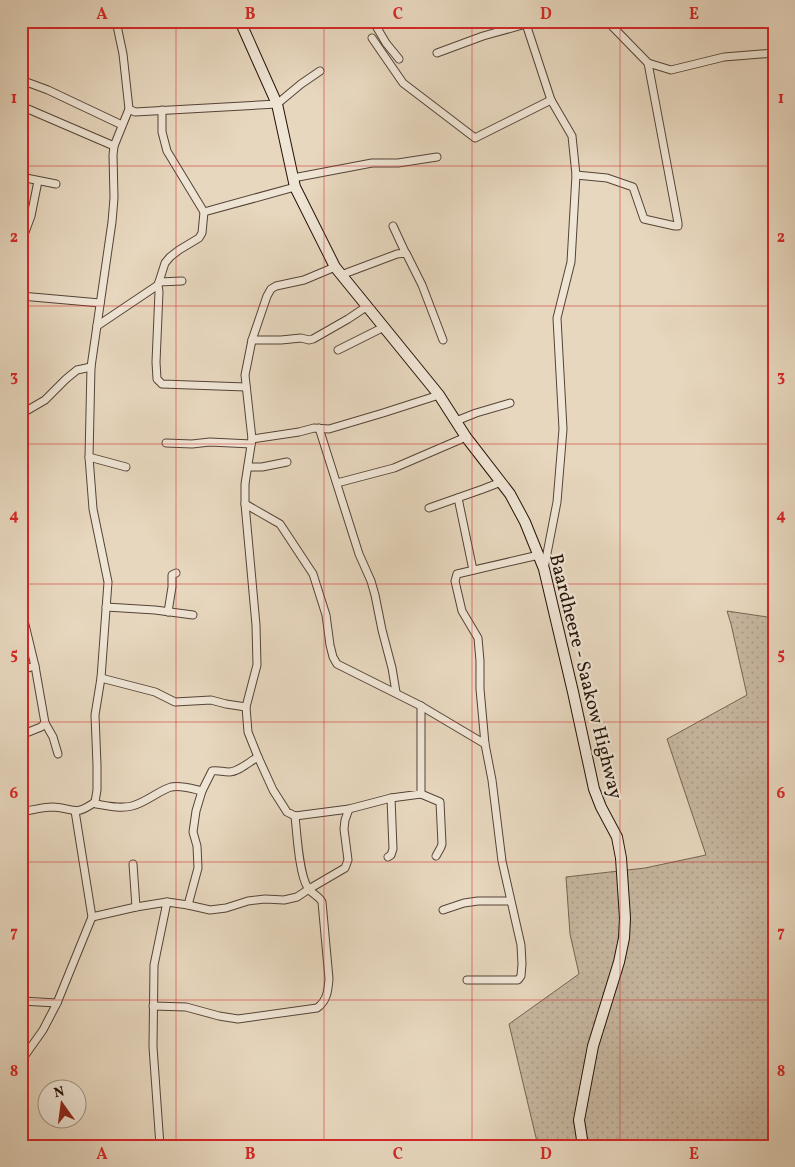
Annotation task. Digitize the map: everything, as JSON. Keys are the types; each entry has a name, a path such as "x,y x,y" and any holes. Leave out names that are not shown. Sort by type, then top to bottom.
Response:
{"main road":[{"name":"Baardheere - Saakow Highway","path":"240,21 276,104 294,182 338,271 439,395 466,437 510,494 526,522 544,569 594,789 601,807 618,837 626,918 619,962 591,1055 579,1120 583,1146"}],"street":[{"path":"95,802 97,765 95,715 101,678 108,582 93,509 89,458 91,367 112,222 114,146 129,109 123,54 116,21"},
{"path":"373,21 386,43 399,59"},
{"path":"609,21 648,63 671,70 724,56 774,53"},
{"path":"437,53 525,22 551,100 572,136 576,175 571,262 557,318 563,429 556,502 544,569"},
{"path":"372,38 403,83 475,138 551,100"},
{"path":"576,175 606,178 633,187 644,219 678,226 648,63"},
{"path":"129,109 135,112 276,104 320,71"},
{"path":"21,80 48,90 122,125"},
{"path":"21,106 114,146"},
{"path":"162,110 162,132 167,151 204,212 202,233 199,238 170,257 165,264 158,284 157,379 162,384 246,387"},
{"path":"204,212 294,182 372,163 398,163 437,157"},
{"path":"21,177 56,184"},
{"path":"21,243 31,216 38,181"},
{"path":"393,226 422,285 443,340"},
{"path":"405,252 276,286 270,289 267,296 252,340 246,375 251,442 245,504 256,625 257,665 246,707 248,732 273,790 287,812 295,816 349,810 391,798 421,794 440,802 442,847 436,856"},
{"path":"97,326 158,284 182,280"},
{"path":"21,296 100,303"},
{"path":"252,340 313,339 348,319 366,306"},
{"path":"338,350 384,327"},
{"path":"21,414 45,400 77,370 91,367"},
{"path":"166,443 251,442 314,428 328,429 439,395"},
{"path":"456,420 510,403"},
{"path":"319,428 359,554 375,594 396,692"},
{"path":"337,483 394,468 466,437"},
{"path":"89,458 126,467"},
{"path":"248,467 262,467 287,462"},
{"path":"429,508 501,482"},
{"path":"458,498 472,570"},
{"path":"245,504 280,524 314,574 326,614 333,657 337,664 396,692 485,744"},
{"path":"467,980 518,980 521,976 522,964 521,945 502,860 492,780 485,744 478,638 462,610 455,580 457,574 539,555"},
{"path":"168,612 172,575 176,573"},
{"path":"106,607 193,615"},
{"path":"21,608 46,723 58,754"},
{"path":"21,670 35,666"},
{"path":"101,678 155,692 175,702 211,700 246,707"},
{"path":"421,706 421,794"},
{"path":"21,735 46,723"},
{"path":"188,905 198,868 197,846 193,832 196,811 202,791 212,771 234,772 258,757"},
{"path":"95,802 96,804 120,808 133,806 169,788 190,788 202,791"},
{"path":"388,857 391,855 392,849 391,798"},
{"path":"21,812 50,807 75,811 86,808 95,802"},
{"path":"92,917 168,902 210,910 226,908 248,901 265,899 284,900 297,897 345,868 348,860 344,829 349,810"},
{"path":"21,1061 43,1030 57,1002 92,917 75,811"},
{"path":"153,1006 186,1007 238,1019 317,1008 322,1004 328,992 329,979 322,902 320,897 309,889 303,875 295,816"},
{"path":"133,864 136,907"},
{"path":"443,910 464,903 478,901 510,901"},
{"path":"160,1146 153,1047 154,965 168,902"},
{"path":"21,1001 57,1002"}],"shaded area":[{"path":"727,611 774,618 774,1146 538,1146 509,1024 579,974 570,934 566,877 645,868 706,855 667,739 747,695"}]}
